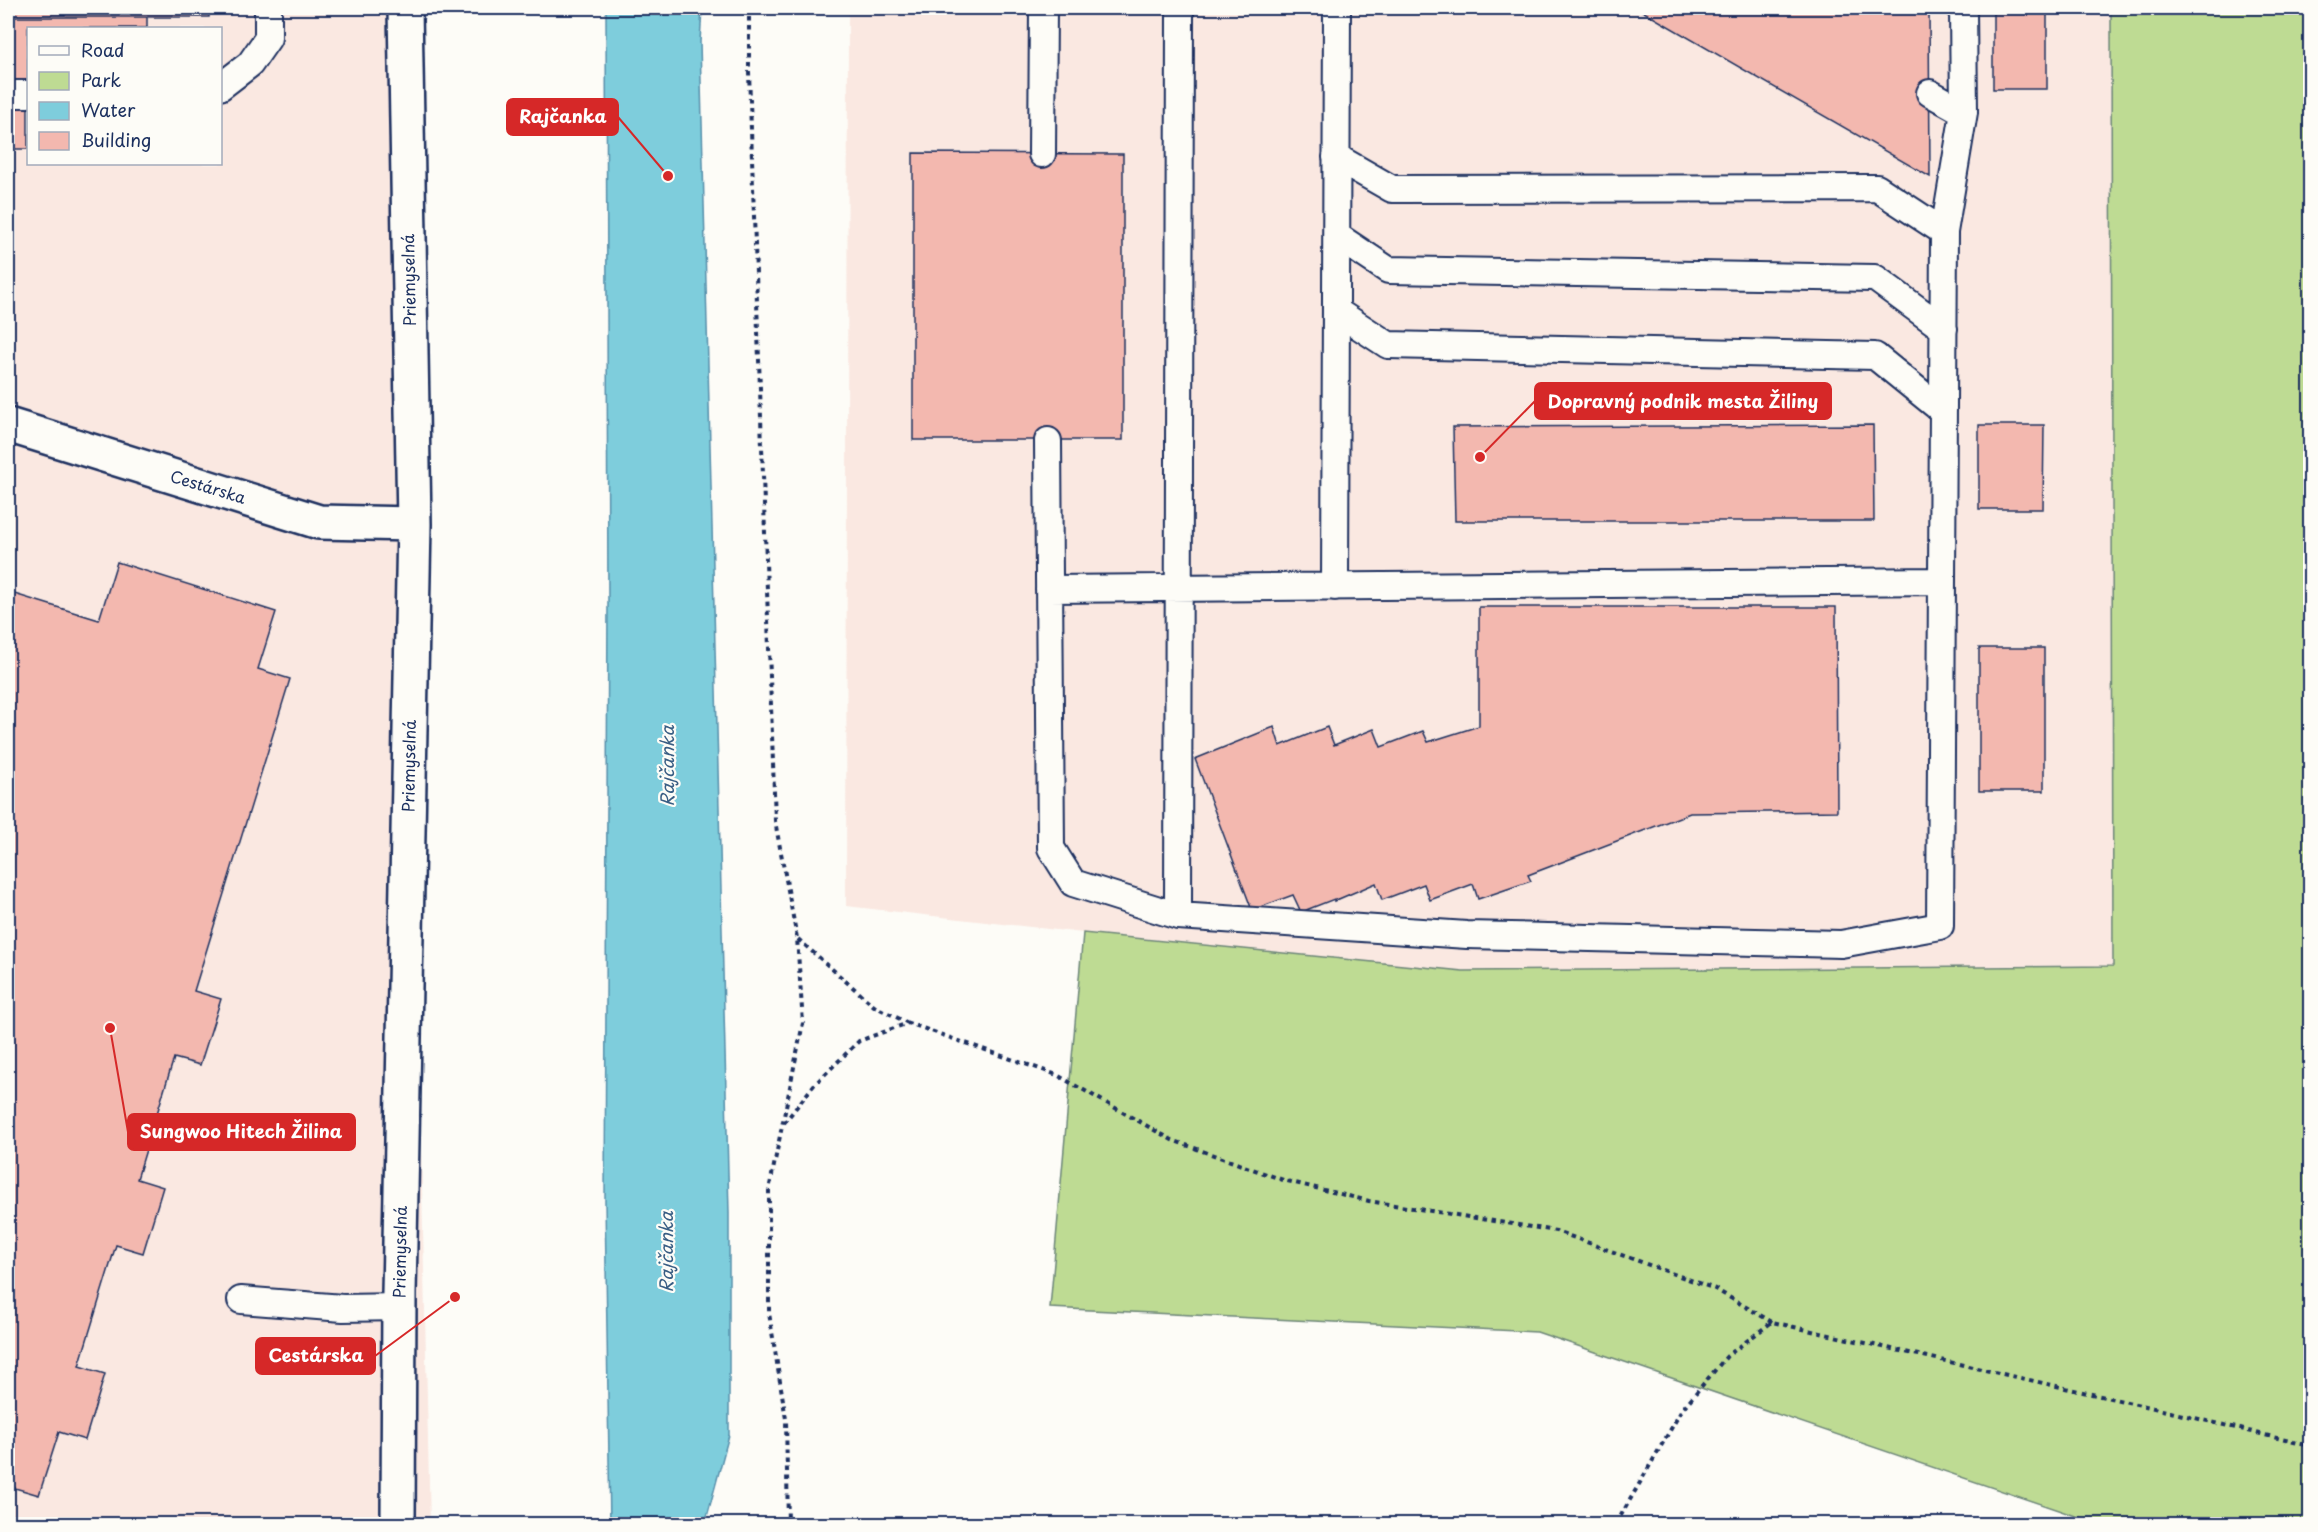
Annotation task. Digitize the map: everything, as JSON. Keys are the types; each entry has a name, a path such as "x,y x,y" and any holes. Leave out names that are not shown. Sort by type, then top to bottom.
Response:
{"street":[{"name":"Priemyselná","path":"398,1524 399,1307 414,524 405,8"},
{"name":"Cestárska","path":"8,425 319,522 414,524"}],"lane":[{"path":"222,85 250,64 268,38 268,8"},
{"path":"1042,154 1043,8"},
{"path":"1178,916 1180,8"},
{"path":"1335,587 1336,8"},
{"path":"1048,441 1051,848 1073,883 1178,916 1467,935 1841,944 1940,926 1944,232 1964,112 1958,11"},
{"path":"8,93 27,94"},
{"path":"1930,93 1964,112"},
{"path":"1336,157 1392,189 1877,188 1944,232"},
{"path":"1337,236 1388,270 1875,278 1944,329"},
{"path":"1336,311 1388,345 1875,356 1944,411"},
{"path":"1049,590 1942,581"},
{"path":"241,1300 343,1308 399,1307"}],"path":[{"path":"749,8 749,72 775,821 797,938 803,1023 769,1190 769,1313 786,1419 788,1524"},
{"path":"797,938 874,1006 908,1023 1057,1075 1172,1140 1283,1180 1369,1201 1556,1231 1714,1289 1772,1322 2154,1408 2310,1446"},
{"path":"784,1124 814,1085 859,1041 908,1023"},
{"path":"1616,1524 1683,1407 1726,1356 1772,1322"}],"shaded area":[{"path":"8,8 394,8 430,1524 8,1524"},
{"path":"848,8 2111,8 2113,966 1463,971 1083,933 846,906"}],"green space":[{"path":"2111,8 2310,8 2310,1524 2099,1524 1537,1332 1050,1308 1083,933 1463,971 2113,966"}],"water":[{"path":"606,8 702,8 700,42 729,1213 729,1435 705,1524 610,1524 605,1201 608,604"}],"building":[{"path":"8,8 209,8 209,17 8,17"},
{"path":"1637,8 1929,8 1930,177"},
{"path":"1993,8 2047,8 2047,89 1993,89"},
{"path":"8,17 147,17 147,27 27,27 27,149 8,149"},
{"path":"913,153 1123,154 1123,440 913,440"},
{"path":"1873,425 1874,521 1455,521 1453,427"},
{"path":"1979,425 2044,425 2043,509 1979,509"},
{"path":"117,562 276,612 258,669 290,679 194,991 221,999 200,1065 174,1058 137,1179 163,1187 143,1253 116,1245 79,1366 105,1374 85,1440 59,1432 39,1495 8,1486 8,592 99,620"},
{"path":"1479,607 1836,607 1837,811 1690,813 1528,875 1531,881 1478,899 1473,884 1430,900 1424,884 1382,900 1376,883 1301,912 1293,895 1252,910 1195,759 1274,727 1280,746 1327,727 1334,745 1374,729 1381,747 1423,731 1428,742 1479,726"},
{"path":"1979,648 2044,648 2044,791 1979,791"}],"place":[{"name":"Rajčanka","path":"668,176"},
{"name":"Dopravný podnik mesta Žiliny","path":"1480,457"},
{"name":"Sungwoo Hitech Žilina","path":"110,1028"},
{"name":"Cestárska","path":"455,1297"}]}
